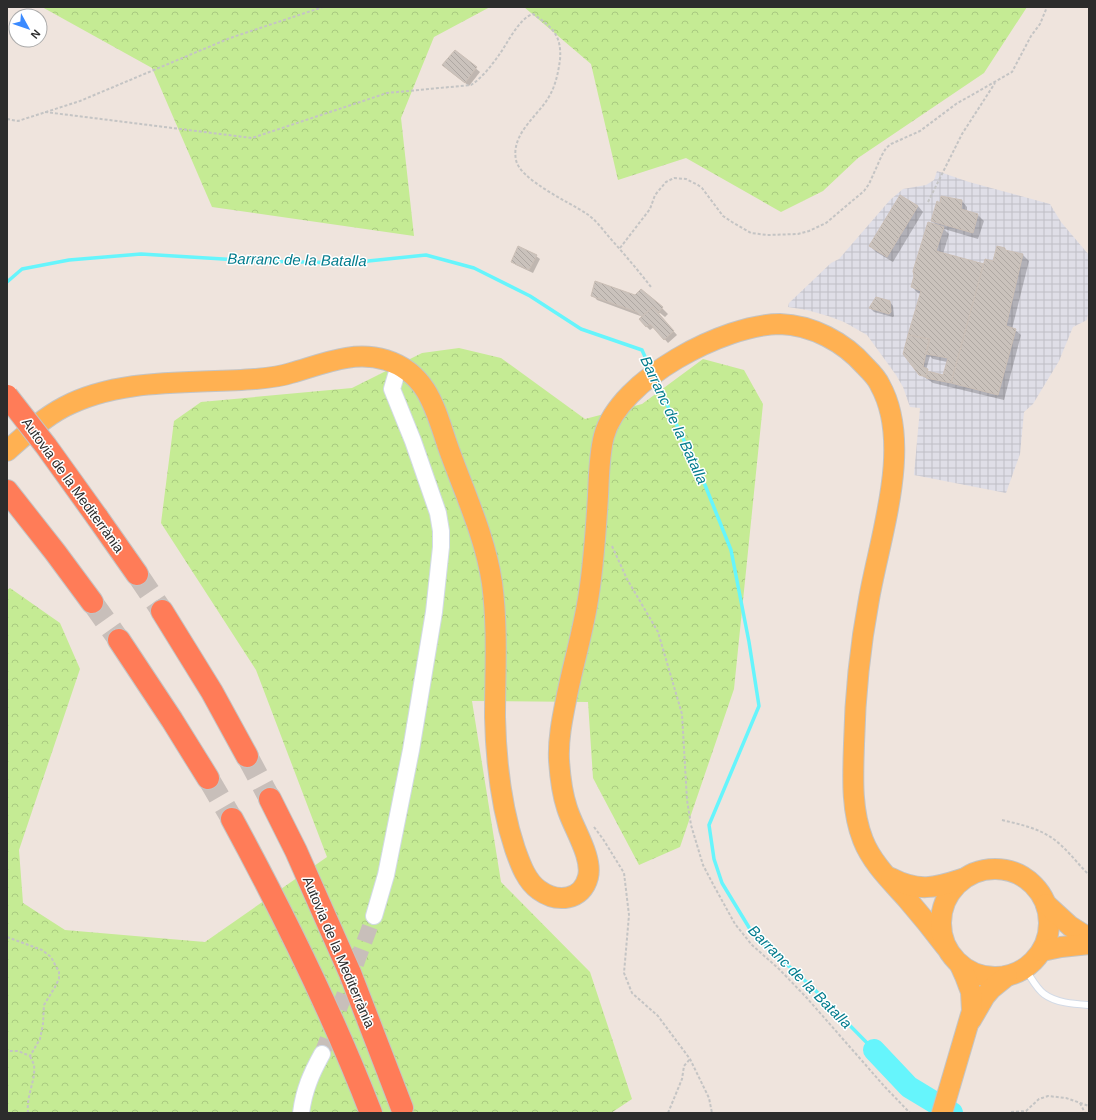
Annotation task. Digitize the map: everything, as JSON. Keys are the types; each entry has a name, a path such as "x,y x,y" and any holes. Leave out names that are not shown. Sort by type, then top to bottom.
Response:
{"highway":[{"name":"Autovia de la Mediterrània","path":"7,396 46,446 137,574"},
{"path":"7,491 92,602"},
{"path":"162,611 212,692 247,756"},
{"path":"119,640 208,778"},
{"name":"Autovia de la Mediterrània","path":"270,799 299,858 350,973 402,1108"},
{"path":"232,819 305,959 358,1078 371,1113"}],"main road":[{"path":"7,451 54,412 76,401 107,391 173,382 242,380 273,377 291,374 340,359 355,357 377,358 399,365 420,382 432,402 465,489 487,558 494,604 497,762 504,803 516,850 530,881 546,895 561,899 574,896 579,892 584,886 589,875 586,855 567,808 562,786 559,754 562,722 569,682 586,612 590,588 597,514 599,472 604,433 616,409 634,388 661,369 718,337 750,328 779,324 806,328 826,336 850,351 859,359 880,384 889,406 894,430 893,467 883,534 869,599 859,668 854,730 853,779 854,804 858,825 864,842 874,861 921,914 951,956 966,970 982,976 999,977 1016,972"},
{"path":"885,875 905,885 926,888 942,886 962,880 974,873 987,869 996,868 1010,871 1030,881 1046,904 1070,926 1089,938"},
{"path":"945,946 940,925 944,905 951,891 962,880"},
{"path":"969,1022 991,989 1035,960 1042,951 1049,929 1049,917 1046,904"},
{"path":"1042,951 1089,944"},
{"path":"942,1113 972,1011 971,992 960,964"}],"street":[{"path":"374,916 388,868 411,750 434,605 441,547 441,531 438,513 413,441 392,389 399,365"},
{"path":"301,1113 303,1097 308,1080 322,1054"}],"lane":[{"path":"1016,972 1034,982 1044,994 1057,1000 1074,1004 1089,1005"}],"path":[{"path":"7,119 18,121 80,101 230,38 323,7"},
{"path":"620,248 650,209 655,195 666,182 674,178 686,179 698,185 702,188 723,216 751,233 767,236 784,236 809,231 826,223 864,191 869,184 886,148 920,130 956,104 1012,72 1031,36 1040,24 1047,7"},
{"path":"45,112 252,138 388,93 471,85 478,80 498,57 521,22 528,15 533,14 549,25 555,32 560,44 559,70 547,99 523,130 516,146 516,160 518,167 533,180 592,218 620,248 651,287"},
{"path":"928,202 962,134 995,82"},
{"path":"609,540 627,579 658,632 682,714 687,800 691,825 703,865 735,924 752,945 780,969 910,1113"},
{"path":"1002,820 1030,827 1049,836 1064,848 1089,874"},
{"path":"594,827 603,838 624,872 629,915 624,973 632,993 658,1016 690,1059 709,1098 712,1113"},
{"path":"7,937 42,950 51,957 59,972 59,979 44,1005 43,1024 40,1039 30,1056"},
{"path":"7,1051 18,1051 30,1056 34,1065 33,1078 29,1094 28,1113"},
{"path":"668,1113 682,1079 684,1066 690,1059"},
{"path":"1011,1112 1026,1110 1048,1096 1066,1098 1089,1106"},
{"path":"1080,1102 1085,1113"}],"shaded area":[{"path":"937,171 969,182 1050,204 1061,222 1089,255 1089,308 1087,320 1073,327 1059,361 1033,404 1024,412 1020,454 1006,493 914,475 920,408 910,407 903,387 896,375 867,335 844,322 828,316 807,310 788,307 789,303 831,263 839,259 890,200 903,189 926,185 934,180"}],"green space":[{"path":"42,7 490,7 434,37 401,118 414,236 212,207 152,68 48,10 48,8"},
{"path":"524,7 1027,7 984,73 858,158 823,191 781,212 686,158 618,180 591,64"},
{"path":"459,348 501,358 585,419 642,404 703,359 744,370 763,404 734,689 680,847 639,865 593,778 588,702 472,701 501,882 590,972 632,1099 611,1113 7,1113 7,590 10,588 60,623 80,669 19,850 23,903 65,930 205,942 327,857 256,670 161,523 174,421 201,402 352,388 422,353"}],"building":[{"path":"455,50 477,67 465,83 442,65"},
{"path":"900,195 918,206 887,257 869,246"},
{"path":"941,196 962,200 961,209 978,214 973,233 931,221 937,201 940,203"},
{"path":"928,222 944,227 936,251 984,264 951,383 926,378 927,371 943,375 948,358 926,354 930,339 908,335 921,291 911,287 914,276 913,271"},
{"path":"518,246 537,255 529,270 511,262"},
{"path":"997,246 1005,248 1005,250 1023,254 1006,326 1016,329 998,395 951,383 985,259 993,261"},
{"path":"595,281 635,295 641,289 663,307 658,313 653,307 642,317 637,312 591,296"},
{"path":"876,297 890,301 891,312 889,314 869,308"},
{"path":"653,307 674,331 664,340 650,324 646,327 639,319"},
{"path":"908,335 929,339 923,367 928,369 926,377 919,375 903,354"}],"waterway":[{"name":"Barranc de la Batalla","path":"7,282 22,269 69,260 141,254 256,261 349,263 426,255 474,268 530,296 581,329 642,350 650,368"},
{"name":"Barranc de la Batalla","path":"656,381 705,485 731,550 749,642 759,706 709,825 714,859 722,883 753,934 812,987 874,1050"},
{"path":"874,1050 909,1087 952,1113"}],"tunnel":[{"path":"137,574 162,611"},
{"path":"92,602 119,640"},
{"path":"247,756 270,799"},
{"path":"208,778 232,819"},
{"path":"322,1054 374,916"}]}
